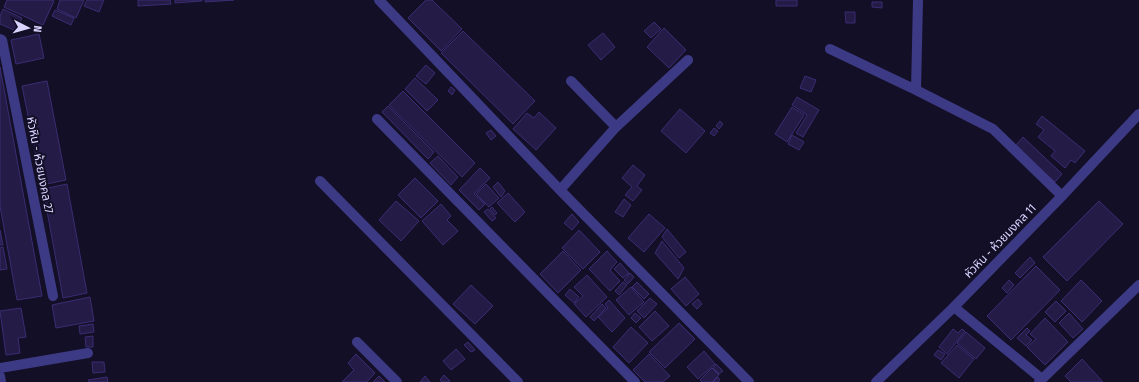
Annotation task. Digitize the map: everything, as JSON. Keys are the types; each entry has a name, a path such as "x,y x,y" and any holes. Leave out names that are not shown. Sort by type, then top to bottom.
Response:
{"street":[{"path":"379,0 560,190 749,382"},
{"path":"916,90 918,0"},
{"name":"หัวหิน - ห้วยมงคล 27","path":"0,39 2,40 53,296"},
{"path":"830,49 993,129 1062,196"},
{"path":"560,190 616,127 688,60"},
{"path":"571,81 616,127"},
{"name":"หัวหิน - ห้วยมงคล 11","path":"876,382 954,307 1139,114"},
{"path":"377,119 635,382"},
{"path":"320,181 518,382"},
{"path":"954,307 1040,381 1139,285"},
{"path":"357,342 397,382"},
{"path":"0,368 88,353"},
{"path":"0,376 1,382"}],"building":[{"path":"7,0 54,1 43,25 4,7"},
{"path":"60,0 84,0 76,18 57,9"},
{"path":"87,0 104,0 99,12 84,6"},
{"path":"138,0 170,0 171,4 138,6"},
{"path":"175,0 202,0 202,1 175,3"},
{"path":"205,0 234,0 205,2"},
{"path":"426,0 432,0 462,29 441,51 408,18"},
{"path":"776,0 797,0 797,6 776,6"},
{"path":"872,2 882,2 882,8 872,7"},
{"path":"3,9 22,18 16,31 0,24 0,16"},
{"path":"55,10 74,18 71,25 52,16"},
{"path":"845,12 855,12 855,23 846,23"},
{"path":"654,22 661,29 651,38 644,31"},
{"path":"664,28 686,50 669,68 647,47"},
{"path":"463,31 535,101 513,124 441,53"},
{"path":"603,33 615,47 601,60 588,45"},
{"path":"39,34 44,58 16,64 11,40"},
{"path":"426,65 435,73 426,84 416,76"},
{"path":"0,67 42,296 17,300 0,206"},
{"path":"805,76 816,80 811,92 800,88"},
{"path":"415,78 438,100 427,111 405,89"},
{"path":"47,81 66,180 42,185 22,86"},
{"path":"451,87 455,90 452,95 448,91"},
{"path":"403,91 475,163 462,177 389,105"},
{"path":"797,97 819,110 803,137 796,133 807,115 792,105"},
{"path":"388,106 434,152 428,159 382,112"},
{"path":"792,107 804,115 787,142 775,134"},
{"path":"680,109 705,131 686,153 661,131"},
{"path":"539,112 556,128 536,150 513,129 527,113 534,118"},
{"path":"1042,116 1085,151 1075,163 1071,160 1065,168 1051,156 1055,151 1038,137 1044,130 1036,124"},
{"path":"720,121 723,124 719,129 716,126"},
{"path":"714,128 718,131 714,136 710,133"},
{"path":"491,130 496,136 491,140 486,133"},
{"path":"792,135 804,142 799,150 788,144"},
{"path":"1023,137 1062,174 1055,182 1015,146"},
{"path":"438,156 458,177 451,185 430,163"},
{"path":"633,165 645,175 637,186 642,190 633,201 625,195 632,187 622,178"},
{"path":"480,168 490,178 474,194 485,204 479,210 459,190"},
{"path":"415,178 438,201 421,218 398,195"},
{"path":"498,182 505,191 501,197 493,187"},
{"path":"67,184 87,293 63,298 43,189"},
{"path":"486,184 499,198 489,207 476,194"},
{"path":"508,193 525,212 515,222 497,203"},
{"path":"624,199 631,205 623,217 615,212"},
{"path":"396,201 419,221 401,241 379,220"},
{"path":"1099,201 1123,224 1067,281 1043,257"},
{"path":"441,204 451,216 447,220 458,231 443,245 422,221"},
{"path":"492,207 497,213 495,215 490,209"},
{"path":"488,209 496,218 492,221 484,212"},
{"path":"572,214 579,222 572,230 564,223"},
{"path":"649,214 665,228 644,252 628,238"},
{"path":"667,229 686,252 679,258 662,237"},
{"path":"0,230 3,245 0,245"},
{"path":"579,230 600,252 583,269 562,248"},
{"path":"662,241 684,268 678,279 655,253"},
{"path":"3,247 7,269 0,270 0,248"},
{"path":"563,251 581,270 558,293 540,274"},
{"path":"607,251 617,262 610,270 620,281 610,291 589,269"},
{"path":"1030,257 1035,263 1020,278 1015,273"},
{"path":"620,263 629,273 623,278 614,269"},
{"path":"1036,266 1060,290 1011,340 987,316"},
{"path":"630,273 634,277 628,284 624,280"},
{"path":"587,275 607,297 586,317 574,304 583,296 574,287"},
{"path":"685,277 699,294 686,306 671,289"},
{"path":"1009,280 1014,285 1007,293 1002,288"},
{"path":"1081,280 1102,301 1082,322 1061,301"},
{"path":"623,282 627,285 619,295 615,291"},
{"path":"637,282 649,294 644,299 632,287"},
{"path":"471,285 493,306 475,324 453,304"},
{"path":"631,287 644,302 629,315 616,300"},
{"path":"570,289 579,297 574,303 565,295"},
{"path":"90,297 94,321 56,328 52,305"},
{"path":"650,298 657,304 644,318 637,311"},
{"path":"698,299 702,304 697,309 692,304"},
{"path":"609,300 625,318 612,332 598,317 608,308 605,304"},
{"path":"1056,301 1066,311 1055,322 1045,312"},
{"path":"602,304 606,308 594,321 590,317"},
{"path":"21,308 26,337 18,338 20,353 6,355 0,311"},
{"path":"655,311 669,326 652,341 639,327"},
{"path":"635,313 641,318 636,323 631,318"},
{"path":"1069,313 1083,329 1073,338 1059,323"},
{"path":"1045,318 1068,342 1045,365 1027,347 1036,339 1030,334"},
{"path":"679,323 695,339 665,368 649,352"},
{"path":"93,324 94,332 80,334 79,326"},
{"path":"631,327 648,343 629,363 613,347"},
{"path":"1027,328 1030,331 1026,335 1032,340 1026,346 1017,338"},
{"path":"953,329 958,333 962,329 965,331 947,354 939,347"},
{"path":"966,332 985,348 976,359 957,343"},
{"path":"93,336 93,347 86,347 85,337"},
{"path":"468,342 475,350 471,352 464,345"},
{"path":"957,345 974,359 959,378 941,363"},
{"path":"456,349 465,359 451,370 443,361"},
{"path":"938,350 945,354 941,360 934,355"},
{"path":"704,351 715,364 698,379 687,367"},
{"path":"356,354 375,373 367,382 342,382 354,370 348,363"},
{"path":"649,354 670,376 663,382 645,382 633,370"},
{"path":"1082,359 1103,382 1071,382 1065,376"},
{"path":"92,362 104,362 105,372 93,373"},
{"path":"716,364 723,371 719,374 713,368"},
{"path":"712,368 719,375 712,382 702,382 700,380"},
{"path":"444,375 450,381 449,382 442,382 440,380"},
{"path":"379,376 385,382 373,382"},
{"path":"425,376 430,382 420,382"},
{"path":"107,377 108,382 89,382 88,380"},
{"path":"718,377 720,380 718,382 713,382"}]}
